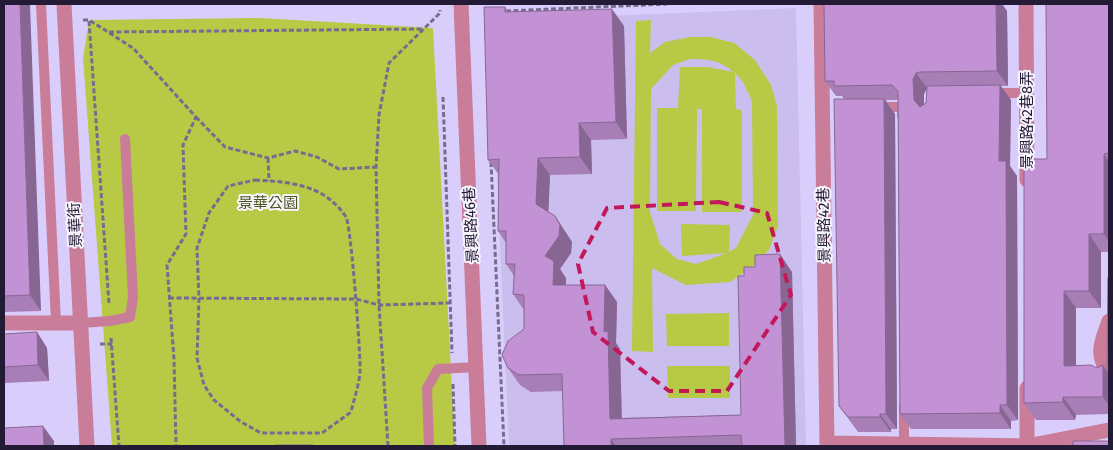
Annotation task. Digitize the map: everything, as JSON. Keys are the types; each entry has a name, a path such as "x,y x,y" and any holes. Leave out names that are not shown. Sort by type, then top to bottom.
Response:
{"street":[{"name":"景華街","path":"64,4 87,446"},
{"name":"景興路46巷","path":"461,4 479,446"},
{"name":"景興路42巷","path":"822,4 828,108 827,445"},
{"name":"景興路42巷8弄","path":"1026,4 1027,191"},
{"path":"1109,321 1101,342 1100,361 1109,376"},
{"path":"4,323 80,323"},
{"path":"1027,378 1027,446"},
{"path":"827,445 1027,446 1109,430"}],"lane":[{"path":"41,4 56,323"},
{"path":"979,94 1027,93"},
{"path":"862,107 902,107 902,127"},
{"path":"80,323 110,322 130,317 133,297 125,139"},
{"path":"429,446 427,388 438,369 477,367"},
{"path":"904,395 904,444"}],"path":[{"path":"440,4 441,24"},
{"path":"503,12 667,4"},
{"path":"388,446 379,305 376,168 379,115 389,63 423,28 440,14"},
{"path":"89,20 119,446"},
{"path":"64,21 89,20 134,48 225,147 268,158 295,151 317,158 339,169 376,168"},
{"path":"109,32 423,28"},
{"path":"443,93 455,446"},
{"path":"176,446 174,359 166,265 186,234 183,145 196,117"},
{"path":"268,158 269,181"},
{"path":"491,160 504,446"},
{"path":"255,180 288,182 316,189 333,202 347,218 356,299 360,372 351,412 322,433 284,435 261,433 241,422 214,400 204,385 197,358 199,299 197,248 209,214 228,186 255,180"},
{"path":"169,298 356,299 379,305 450,303"}],"highlighted area":[{"path":"719,202 767,213 791,295 727,391 669,391 593,332 578,264 607,208"}],"shaded area":[{"path":"796,8 806,446 509,446 490,21"}],"green space":[{"name":"景華公園","path":"260,18 433,28 455,446 112,446 83,58 89,20"},
{"path":"651,20 650,53 665,42 690,37 711,37 734,43 755,60 771,85 777,106 778,226 769,250 752,267 730,282 686,285 652,268 653,352 632,351 636,21","holes":["690,59 718,63 733,72 708,67 680,67 678,108 657,108 657,211 696,211 697,109 702,109 702,212 742,212 742,110 736,109 735,73 743,82 752,101 753,215 736,248 729,252 730,225 681,224 682,256 727,253 696,264 677,259 660,244 650,212 651,89 673,65"]},
{"path":"729,313 729,346 667,346 666,314"},
{"path":"667,366 730,366 730,398 668,398"}],"building":[{"path":"4,4 20,4 30,295 4,296"},
{"path":"824,4 996,4 997,71 920,72 916,73 913,79 914,100 920,107 926,103 927,86 1000,85 999,161 1006,161 1007,405 1000,405 1000,413 900,414 898,91 892,85 834,86 834,81 825,81"},
{"path":"1046,4 1109,4 1109,153 1104,154 1104,234 1089,234 1089,291 1064,291 1064,366 1091,365 1097,368 1103,365 1103,397 1063,397 1063,402 1024,403 1024,159 1047,159"},
{"path":"484,7 505,7 505,12 612,9 616,122 579,123 580,157 538,158 536,204 555,216 560,225 559,236 545,256 554,261 553,285 605,285 604,332 608,331 610,419 741,415 738,276 744,276 744,267 755,267 755,255 780,254 785,446 742,446 741,435 611,439 611,446 564,446 562,374 519,375 508,368 502,355 508,341 524,329 524,295 513,294 515,264 506,264 506,231 498,231 499,159 488,160"},
{"path":"834,99 884,99 886,414 880,414 880,417 848,417 839,406"},
{"path":"1108,277 1109,371 1107,371"},
{"path":"37,332 38,365 4,367 4,334"},
{"path":"43,426 44,446 4,446 4,428"},
{"path":"1073,441 1109,441 1109,446 1073,446"},
{"path":"313,445 313,446 275,446"}]}
